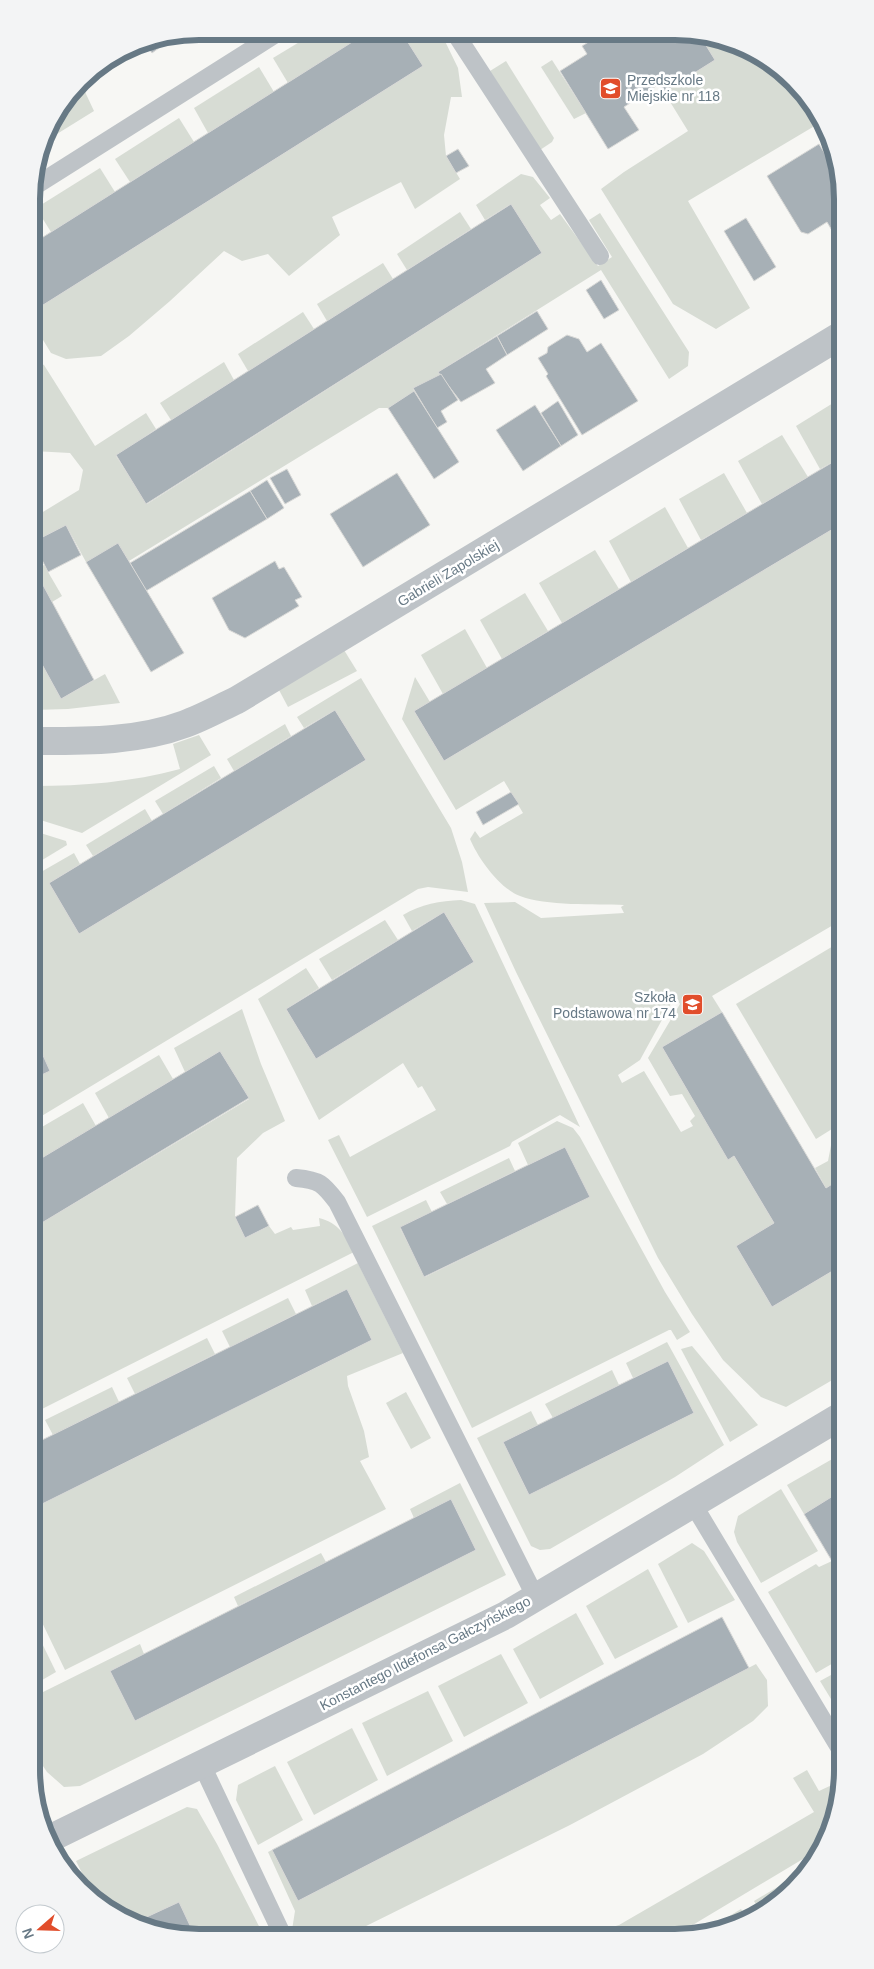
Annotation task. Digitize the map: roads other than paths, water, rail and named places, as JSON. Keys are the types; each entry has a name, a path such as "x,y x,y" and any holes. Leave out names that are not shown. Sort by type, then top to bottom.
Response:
{"street":[{"name":"Gabrieli Zapolskiej","path":"40,741 89,741 151,733 184,725 237,700 834,342"},
{"name":"Konstantego Ildefonsa Gałczyńskiego","path":"54,1836 506,1615 834,1420"}],"lane":[{"path":"41,183 266,40"},
{"path":"460,40 600,256"},
{"path":"296,1178 307,1178 324,1184 337,1202 536,1598"},
{"path":"693,1504 834,1739"},
{"path":"201,1764 280,1929"}],"place":[{"name":"Przedszkole Miejskie nr 118","path":"611,88"},
{"name":"Szkoła Podstawowa nr 174","path":"692,1005"}]}
